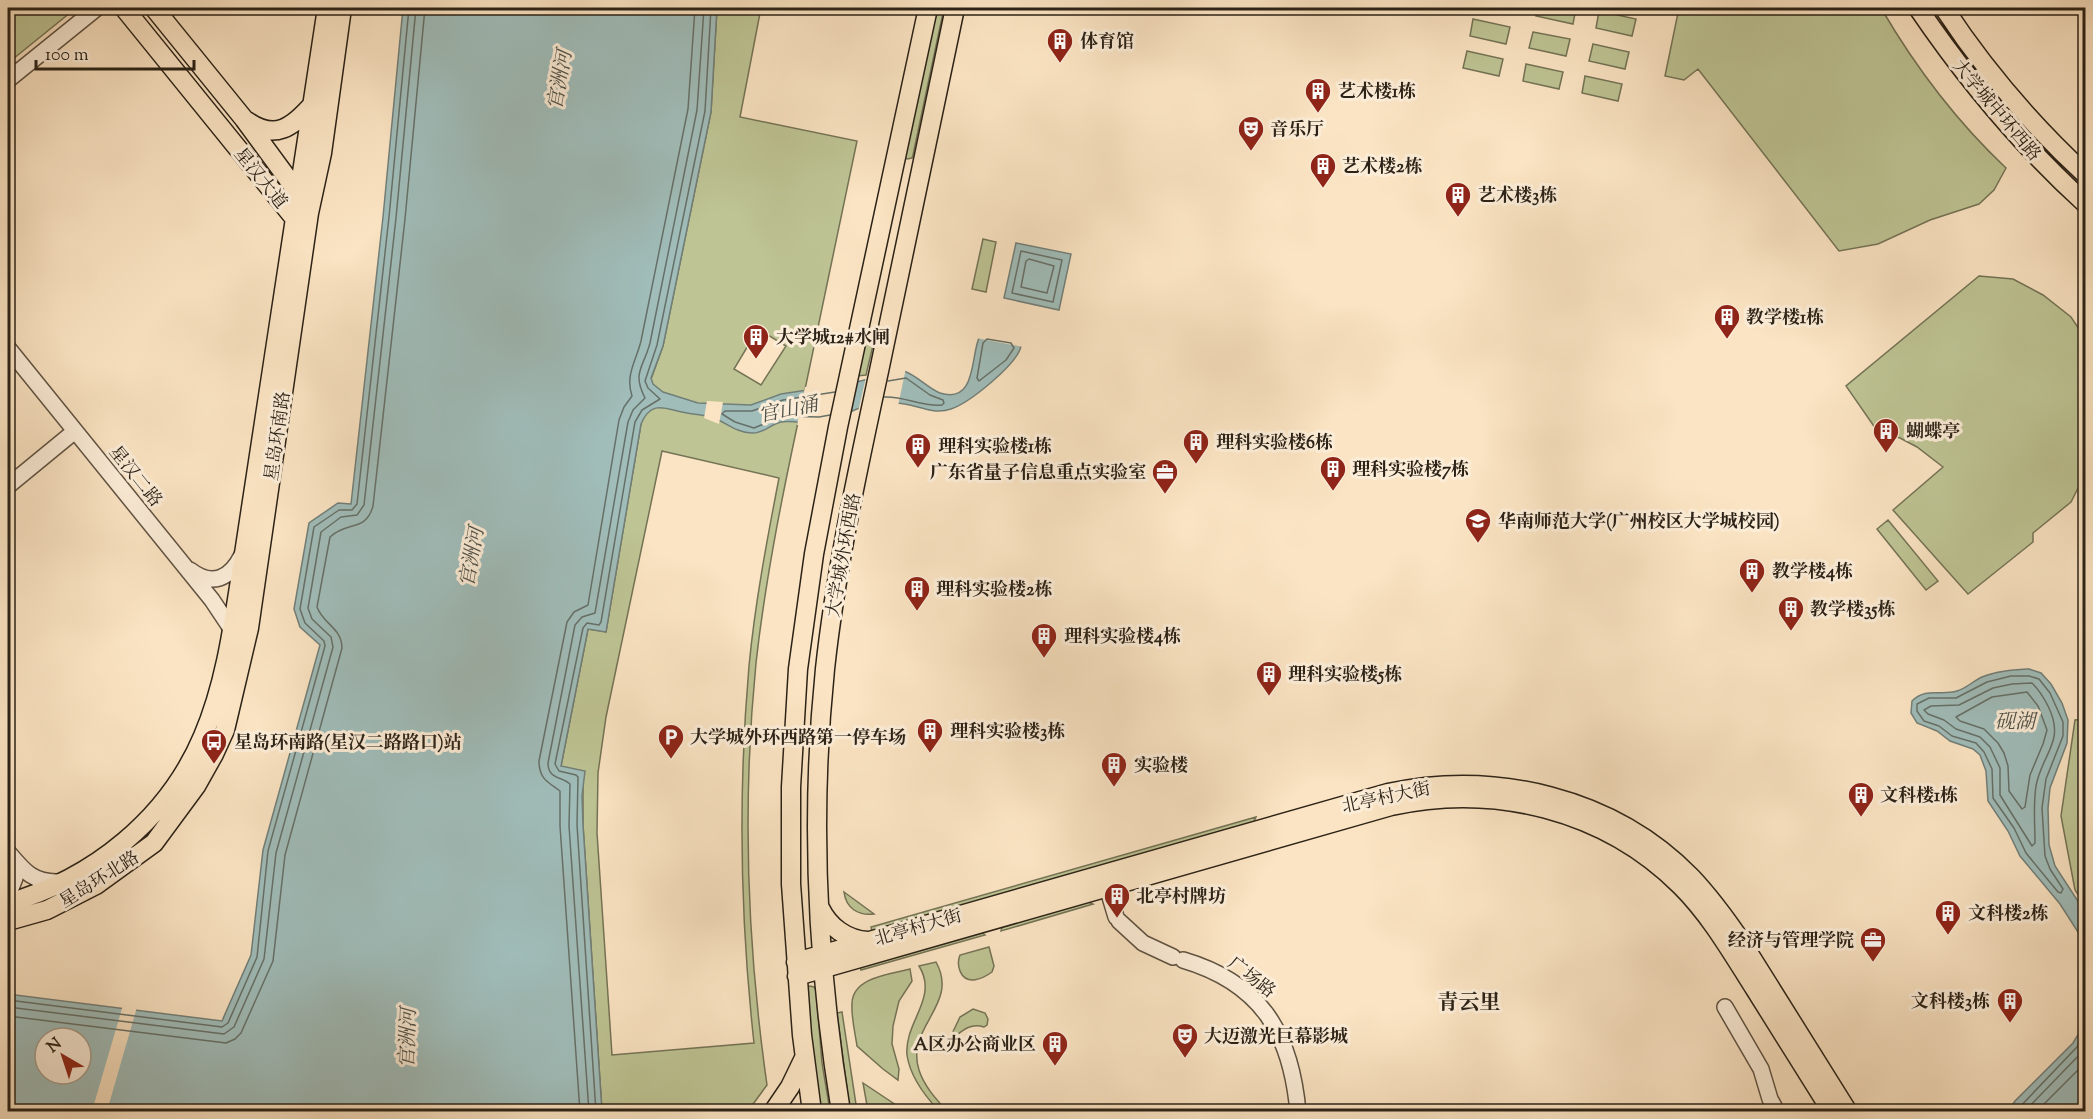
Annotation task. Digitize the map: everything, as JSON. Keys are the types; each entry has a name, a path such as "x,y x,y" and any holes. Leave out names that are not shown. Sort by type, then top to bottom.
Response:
{"main road":[{"name":"星汉大道","path":"124,8 159,52 302,216"},
{"name":"星汉大道","path":"154,8 300,192 302,216"},
{"path":"300,192 327,8"},
{"name":"星岛环南路","path":"150,817 169,796 185,772 202,738 218,691 232,630 302,216 322,153 342,8"},
{"name":"大学城外环西路","path":"812,1112 804,1056 791,884 790,815 798,669 814,554 838,427 928,8"},
{"name":"大学城外环西路","path":"841,1112 823,962 820,908 818,796 825,672 841,559 955,8"},
{"name":"大学城中环西路","path":"1918,8 1959,67 1997,114 2047,168 2085,204"},
{"name":"大学城中环西路","path":"1944,8 2003,88 2085,175"},
{"path":"159,52 160,47 168,43 190,66 219,88"},
{"path":"244,119 257,128 276,131 295,123 313,104"},
{"name":"星岛环南路","path":"153,843 180,810 214,754 225,730 234,699 249,628 302,216"},
{"name":"北亭村大街","path":"797,969 1105,881 1404,790 1449,784 1494,786 1531,791 1587,808 1621,825 1656,847 1690,876 1723,914 1848,1112"},
{"name":"北亭村大街","path":"823,962 870,941 1406,803 1449,798 1478,798 1521,803 1552,810 1614,836 1648,858 1681,886 1712,922 1832,1112"},
{"name":"星岛环北路","path":"8,903 48,890 64,882 100,860 150,817"},
{"name":"星岛环北路","path":"8,921 47,910 80,893 114,873 153,843"},
{"path":"820,908 828,921 845,936 870,941"},
{"path":"773,1112 790,1087 804,1056"}],"street":[{"path":"8,80 98,8"},
{"name":"星汉二路","path":"8,348 212,600 232,630"},
{"path":"8,486 75,431"},
{"path":"183,564 198,576 217,579 236,568 245,549"},
{"path":"8,854 36,880 45,883 64,882"},
{"path":"8,854 15,878 8,896"},
{"name":"广场路","path":"1105,881 1117,919 1143,943 1178,959 1205,967 1243,990 1265,1011 1277,1029 1288,1055 1298,1112"},
{"path":"1725,1007 1761,1069 1770,1099 1777,1112"}],"green space":[{"path":"8,8 76,8 8,63"},
{"path":"717,8 761,8 740,117 857,141 782,498 756,663 749,768 749,874 755,980 767,1085 748,1111 602,1111 583,825 583,786 561,766 588,629 606,632 641,424 650,382 663,346 711,112","holes":["758,329 786,346 761,385 734,369","662,451 779,478 762,572 745,713 742,807 743,902 754,1043 612,1055 597,833 598,773 606,717"]},
{"path":"934,8 944,8 913,155 912,158 907,159 904,157"},
{"path":"1538,8 1576,8 1573,24 1536,16"},
{"path":"1679,8 1881,8 1908,52 1953,112 2006,168 1994,190 1979,204 1930,220 1878,244 1839,251 1698,69 1684,80 1665,76"},
{"path":"1599,11 1636,19 1632,36 1596,28"},
{"path":"1473,19 1510,27 1506,44 1470,36"},
{"path":"1533,32 1570,39 1566,56 1529,48"},
{"path":"1593,44 1629,52 1625,69 1589,61"},
{"path":"1467,51 1503,59 1499,76 1463,68"},
{"path":"1526,64 1563,72 1559,89 1523,81"},
{"path":"1585,76 1622,84 1618,101 1582,93"},
{"path":"983,239 996,242 986,292 972,289"},
{"path":"1979,276 2013,279 2043,295 2071,317 2085,338 2085,474 2071,502 2033,533 2033,542 1968,594 1893,510 1943,467 1917,447 1900,438 1878,432 1846,386"},
{"path":"870,334 874,341 866,375 857,376 867,335"},
{"path":"1888,520 1938,581 1926,590 1877,529"},
{"path":"2086,719 2085,905 2075,890 2061,816 2075,720"},
{"path":"1256,817 1252,826 972,906 931,914 872,931 871,927"},
{"path":"844,892 874,914 863,914 854,910 847,902"},
{"path":"1086,901 1093,904 1001,931 1002,927"},
{"path":"981,932 985,935 861,970 859,964"},
{"path":"989,947 994,966 992,972 974,980 965,978 959,968 960,955"},
{"path":"936,962 942,977 942,991 919,1041 917,1054 919,1070 924,1081 947,1111 939,1111 924,1092 911,1071 907,1055 910,1032 925,989 924,978 919,966"},
{"path":"910,969 912,981 899,1001 893,1026 892,1044 899,1069 898,1080 857,1046 852,1003 854,994 866,982"},
{"path":"810,986 816,990 822,1063 830,1111 820,1111 814,1076 807,988"},
{"path":"973,1009 985,1013 988,1019 987,1025 971,1027 950,1038 960,1017"},
{"path":"842,1012 857,1111 850,1111 837,1013"},
{"path":"863,1083 905,1111 868,1111"}],"water":[{"path":"403,8 717,8 711,112 663,346 651,378 653,384 663,392 698,403 751,405 781,394 847,384 904,371 935,391 952,395 961,392 967,385 980,336 1021,346 1011,363 992,382 959,405 943,411 901,403 879,404 827,421 818,423 781,422 760,432 752,433 737,430 711,417 667,408 655,408 645,416 641,424 606,632 588,629 561,766 585,771 582,796 583,825 602,1111 8,1112 8,994 222,1021 251,955 263,850 320,645 300,627 294,609 309,523 338,503 351,504 383,217"},
{"path":"1016,243 1071,254 1059,310 1004,298"},
{"name":"砚湖","path":"2029,669 2041,673 2051,684 2062,703 2068,720 2067,743 2050,788 2049,845 2055,866 2085,912 2085,943 2060,904 2020,856 2008,831 1988,801 1986,771 1980,755 1973,749 1950,741 1937,731 1917,723 1911,713 1912,701 1923,694 1957,691 1987,675"},
{"path":"2085,1012 2085,1111 2008,1111 2015,1101 2073,1043 2081,1030"}],"pier":[{"path":"985,330 1014,334 1021,339 1023,347 976,338"},
{"path":"906,368 898,406 879,407 858,412 866,377"},
{"path":"846,381 837,422 820,426 797,425 805,387"},
{"path":"707,401 723,402 719,424 704,418"},
{"path":"123,1005 137,1007 107,1111 92,1111"}],"place":[{"name":"体育馆","path":"1060,64"},
{"name":"艺术楼1栋","path":"1318,114"},
{"name":"音乐厅","path":"1251,152"},
{"name":"艺术楼2栋","path":"1323,189"},
{"name":"艺术楼3栋","path":"1458,218"},
{"name":"教学楼1栋","path":"1727,340"},
{"name":"大学城12#水闸","path":"756,360"},
{"name":"蝴蝶亭","path":"1886,454"},
{"name":"理科实验楼6栋","path":"1196,465"},
{"name":"理科实验楼1栋","path":"918,469"},
{"name":"理科实验楼7栋","path":"1333,492"},
{"name":"广东省量子信息重点实验室","path":"1165,495"},
{"name":"华南师范大学(广州校区大学城校园)","path":"1478,544"},
{"name":"教学楼4栋","path":"1752,594"},
{"name":"理科实验楼2栋","path":"917,612"},
{"name":"教学楼35栋","path":"1791,632"},
{"name":"理科实验楼4栋","path":"1044,659"},
{"name":"理科实验楼5栋","path":"1269,697"},
{"name":"理科实验楼3栋","path":"930,754"},
{"name":"大学城外环西路第一停车场","path":"671,760"},
{"name":"星岛环南路(星汉二路路口)站","path":"214,765"},
{"name":"实验楼","path":"1114,788"},
{"name":"文科楼1栋","path":"1861,818"},
{"name":"北亭村牌坊","path":"1117,919"},
{"name":"文科楼2栋","path":"1948,936"},
{"name":"经济与管理学院","path":"1873,963"},
{"name":"文科楼3栋","path":"2010,1024"},
{"name":"大迈激光巨幕影城","path":"1185,1059"},
{"name":"A区办公商业区","path":"1055,1067"}],"district":[{"name":"青云里","path":"1469,1002"}],"water label":[{"name":"官洲河","path":"559,80"},
{"name":"官山涌","path":"788,409"},
{"name":"官洲河","path":"471,557"},
{"name":"官洲河","path":"407,1038"}]}
